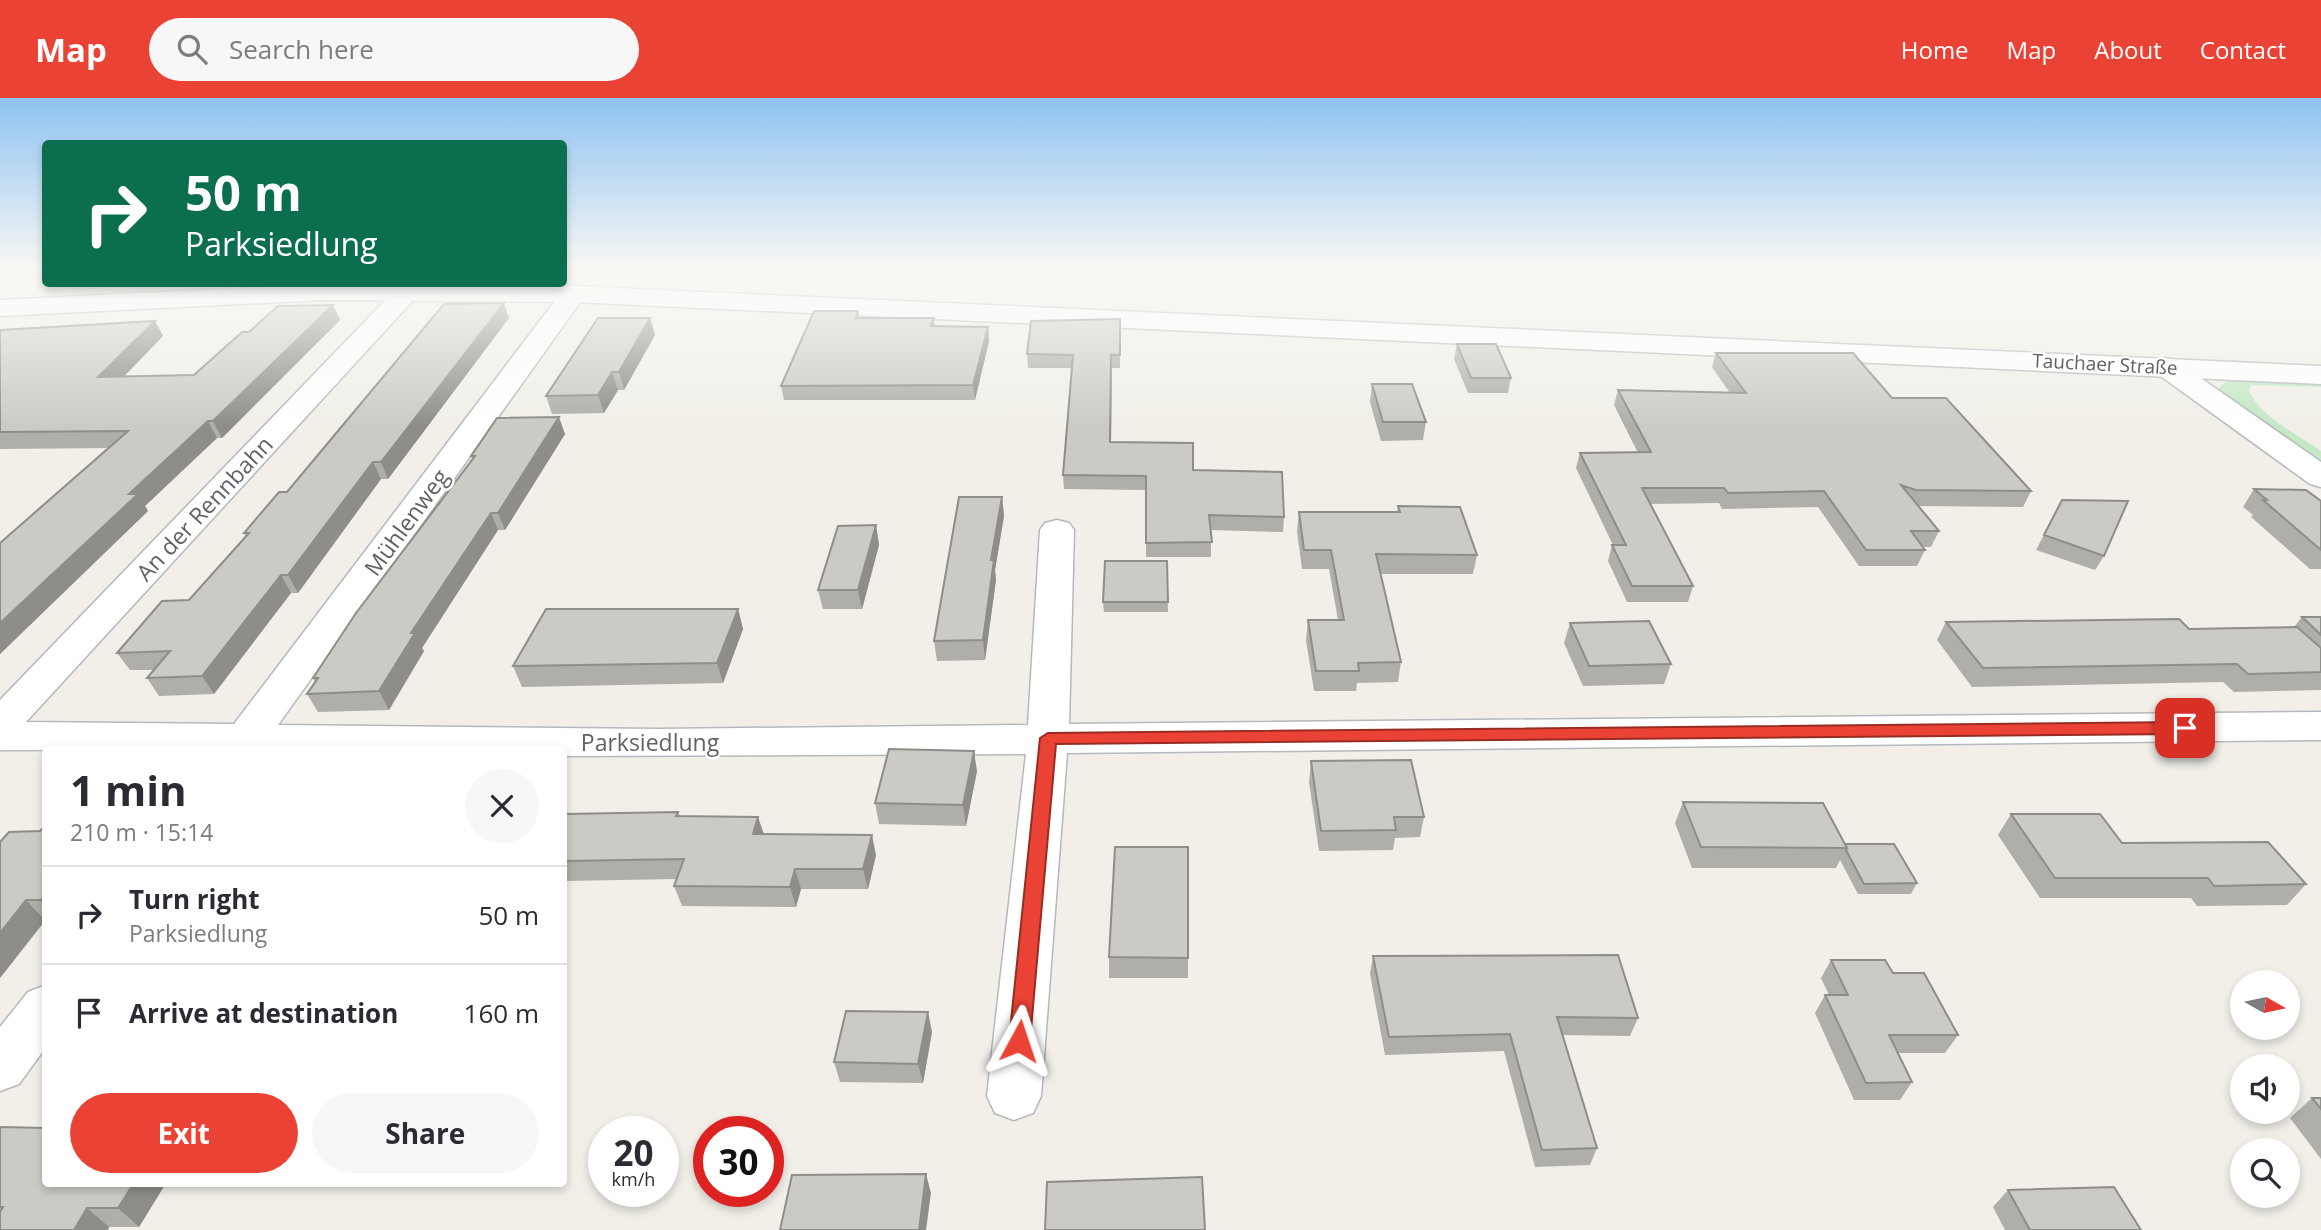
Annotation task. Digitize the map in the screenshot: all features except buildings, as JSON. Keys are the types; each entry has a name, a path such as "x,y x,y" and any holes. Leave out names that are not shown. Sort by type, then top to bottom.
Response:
{"street":[{"name":"An der Rennbahn","path":"0,725 380,321"},
{"name":"Mühlenweg","path":"241,744 553,321"},
{"name":"Tauchaer Straße","path":"1166,321 2321,375"},
{"path":"2165,366 2321,477"},
{"path":"1014,1096 1048,738 1057,530"},
{"name":"Parksiedlung","path":"0,736 241,744 659,743 2321,726"},
{"path":"0,1068 42,1012"}],"green space":[{"path":"2233,378 2321,382 2321,387 2251,385 2249,391 2271,417 2321,451 2321,467 2225,399 2219,390 2221,385"}],"route":[{"path":"1019,1041 1048,738 2185,728"}]}
